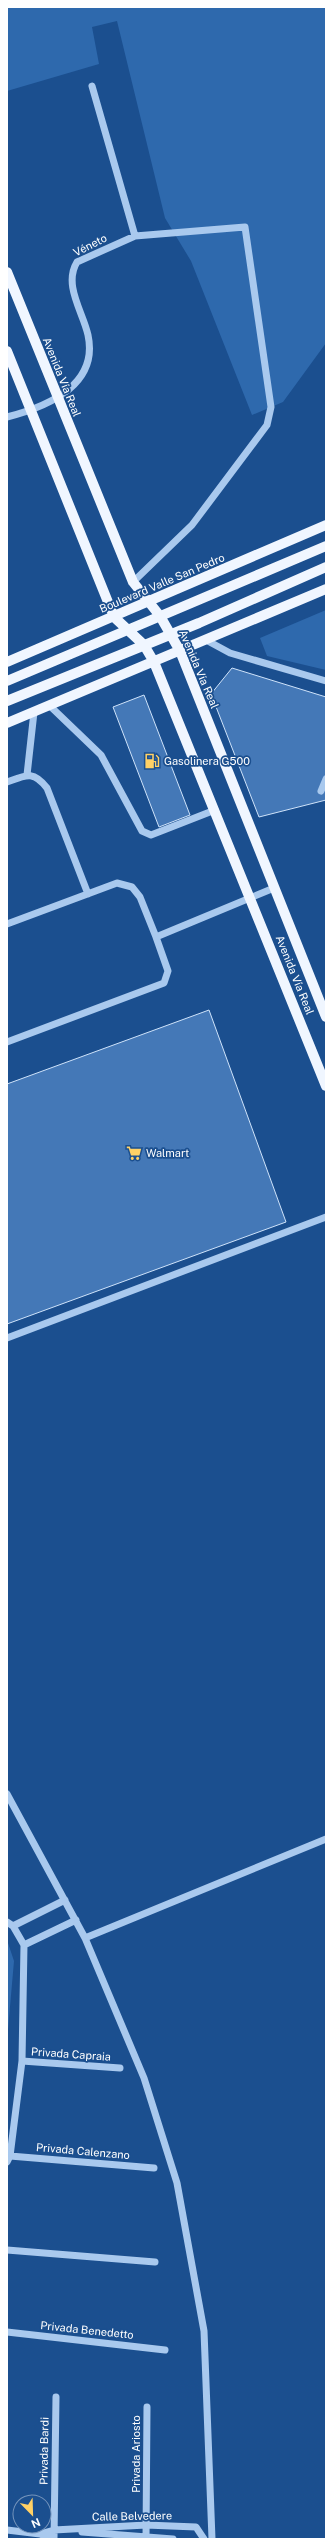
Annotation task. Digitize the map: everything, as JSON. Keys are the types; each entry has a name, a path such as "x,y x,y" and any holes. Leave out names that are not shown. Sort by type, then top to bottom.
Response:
{"main road":[{"name":"Avenida Vía Real","path":"7,272 132,582 146,601 160,616 172,634 180,651 326,1017"},
{"name":"Avenida Vía Real","path":"7,351 114,617 130,630 144,645 154,662 326,1086"},
{"name":"Boulevard Valle San Pedro","path":"7,662 326,525"},
{"path":"7,681 326,546"},
{"path":"7,702 172,634 326,567"},
{"path":"7,723 326,589"}],"street":[{"path":"92,86 135,236"},
{"name":"Véneto","path":"7,416 30,411 58,399 79,379 88,362 89,336 71,282 72,271 77,262 135,236 245,227 271,407 267,425 192,525 132,582"},
{"path":"206,640 230,653 326,681"},
{"path":"50,706 101,755 142,831 151,835 215,810"},
{"path":"27,775 34,712"},
{"path":"7,782 27,775 39,778 47,788 88,894"},
{"path":"321,791 326,779"},
{"path":"7,924 117,883 132,887 140,897 168,971 164,983 7,1042"},
{"path":"156,937 251,899 274,888"},
{"path":"7,1338 326,1217"},
{"path":"7,1794 85,1938 144,2078 178,2183 204,2331 212,2539"},
{"path":"85,1938 326,1839"},
{"path":"9,2159 22,2061 24,1945 10,1924 65,1900"},
{"path":"24,1945 76,1920"},
{"name":"Privada Capraia","path":"22,2061 120,2068"},
{"name":"Privada Calenzano","path":"9,2159 154,2168"},
{"path":"7,2250 155,2262"},
{"name":"Privada Benedetto","path":"7,2332 165,2350"},
{"name":"Privada Bardi","path":"53,2539 56,2398"},
{"name":"Privada Ariosto","path":"146,2538 147,2407"},
{"name":"Calle Belvedere","path":"54,2530 146,2525 196,2528 204,2539"},
{"name":"Calle Belvedere","path":"54,2530 173,2539"},
{"name":"Calle Belvedere","path":"40,2534 53,2539"}],"shaded area":[{"path":"7,7 326,7 326,343 283,402 252,415 191,261 165,218 117,21 92,27 99,64 7,91"},
{"path":"326,610 326,670 267,656 260,638"},
{"path":"7,1940 14,1961 7,2041"}],"building":[{"path":"232,668 326,697 326,800 259,817 211,694"},
{"name":"Gasolinera G500","path":"144,695 190,815 159,827 113,707"},
{"name":"Walmart","path":"209,1010 286,1222 7,1324 7,1084"}],"place":[{"name":"Gasolinera G500","path":"152,761"},
{"name":"Walmart","path":"134,1153"}]}
